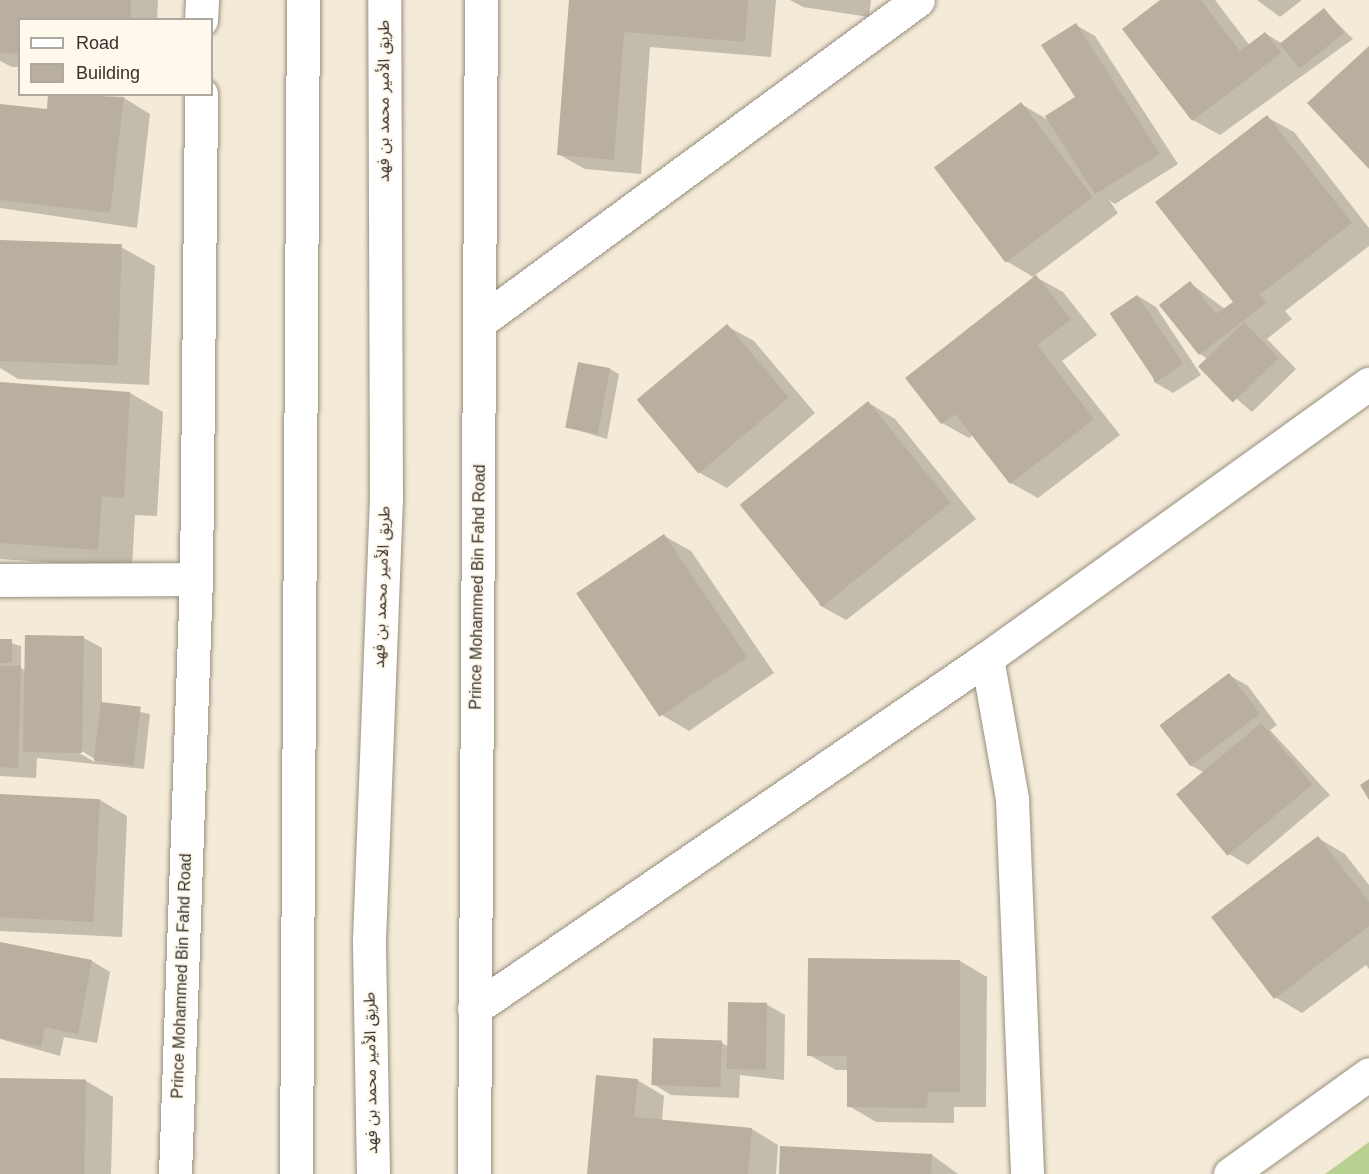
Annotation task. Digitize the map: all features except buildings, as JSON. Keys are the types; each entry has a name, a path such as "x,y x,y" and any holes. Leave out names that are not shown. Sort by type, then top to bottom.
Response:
{"main road":[{"path":"201,18 202,0"},
{"path":"296,1174 303,0"},
{"name":"طريق الأمير محمد بن فهد","path":"373,1174 369,940 386,499 384,0"},
{"name":"Prince Mohammed Bin Fahd Road","path":"474,1174 481,321 481,0"},
{"path":"481,321 918,0"},
{"name":"Prince Mohammed Bin Fahd Road","path":"175,1174 196,579 201,96"},
{"path":"474,1009 987,658 1369,384"},
{"path":"0,580 196,579"},
{"path":"987,658 1012,799 1028,1174"},
{"path":"1230,1174 1369,1074"}],"green space":[{"path":"1369,1142 1369,1174 1325,1174"}]}
